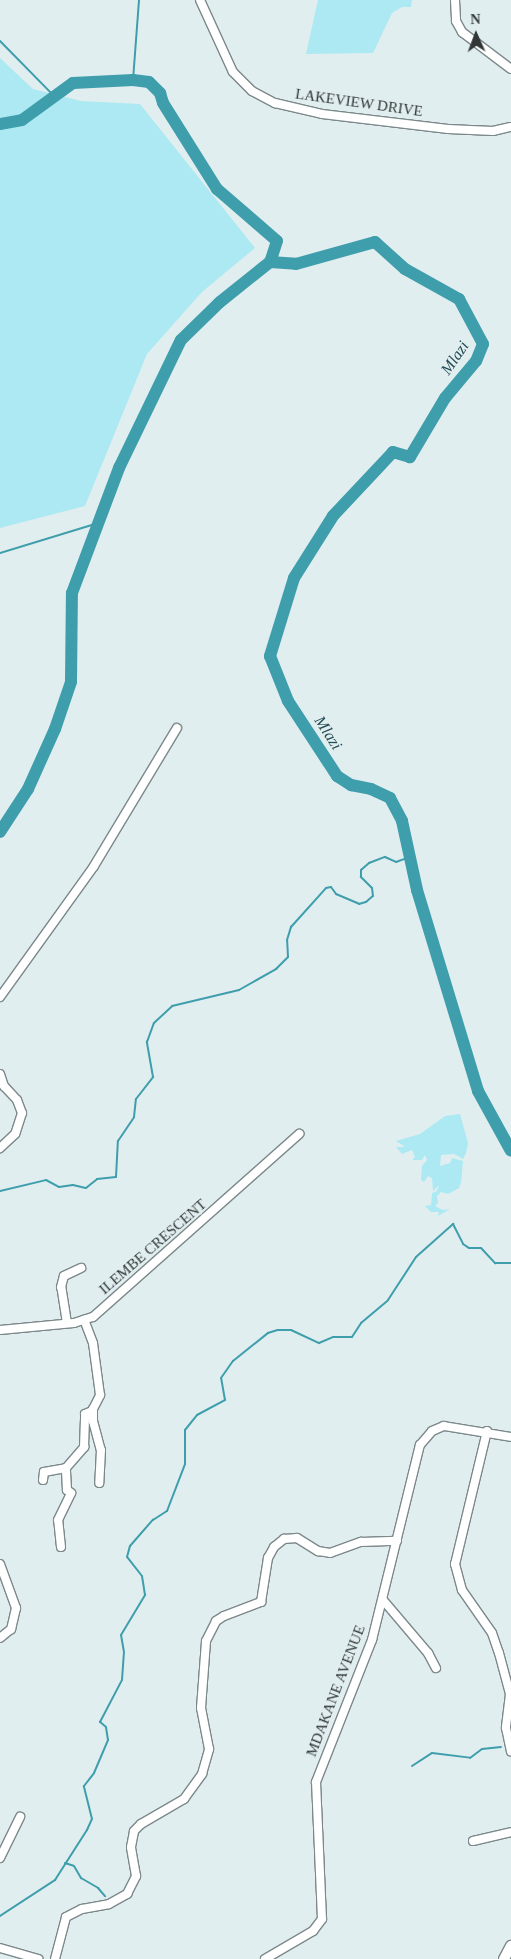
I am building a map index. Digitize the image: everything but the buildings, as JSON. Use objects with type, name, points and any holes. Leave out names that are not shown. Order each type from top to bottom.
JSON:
[{"type":"street","name":"LAKEVIEW DRIVE","points":[[200,0],[233,72],[252,91],[275,103],[322,114],[448,129],[493,131],[511,127]]},
{"type":"street","points":[[455,0],[456,20],[462,32],[511,69]]},
{"type":"street","points":[[0,997],[94,866],[177,728]]},
{"type":"street","points":[[0,1074],[2,1085],[17,1100],[21,1121],[15,1134],[0,1148]]},
{"type":"street","name":"ILEMBE CRESCENT","points":[[0,1330],[84,1320],[107,1306],[300,1134]]},
{"type":"street","points":[[67,1323],[61,1287],[64,1276],[81,1268]]},
{"type":"street","points":[[84,1320],[93,1343],[99,1375],[100,1395],[93,1409],[93,1421],[101,1450],[99,1483]]},
{"type":"street","points":[[61,1547],[58,1520],[71,1493],[68,1490],[66,1468],[84,1447],[85,1414],[93,1409]]},
{"type":"street","name":"MDAKANE AVENUE","points":[[264,1959],[314,1931],[322,1918],[316,1782],[368,1652],[424,1440],[432,1431],[444,1426],[486,1431],[511,1437]]},
{"type":"street","points":[[486,1431],[455,1564],[462,1590],[496,1642],[511,1693],[506,1728],[511,1751]]},
{"type":"street","points":[[43,1480],[48,1469],[66,1468]]},
{"type":"street","points":[[55,1959],[66,1917],[82,1909],[114,1902],[127,1894],[136,1876],[131,1847],[134,1831],[146,1820],[184,1799],[202,1774],[209,1749],[201,1708],[206,1641],[216,1621],[261,1602],[268,1558],[274,1547],[284,1539],[297,1538],[318,1551],[330,1553],[361,1542],[397,1541]]},
{"type":"street","points":[[0,1564],[2,1576],[15,1600],[16,1615],[11,1629],[0,1638]]},
{"type":"street","points":[[383,1600],[428,1653],[436,1668]]},
{"type":"street","points":[[0,1858],[20,1816]]},
{"type":"street","points":[[473,1841],[511,1832]]},
{"type":"street","points":[[504,1959],[511,1946]]},
{"type":"street","points":[[0,1948],[38,1959]]},
{"type":"shaded area","points":[[318,0],[412,0],[411,7],[402,7],[392,13],[373,53],[306,54]]},
{"type":"shaded area","points":[[0,58],[33,89],[81,101],[140,104],[255,248],[202,292],[147,354],[85,506],[0,528]]},
{"type":"shaded area","points":[[460,1114],[468,1143],[466,1153],[463,1159],[454,1154],[441,1155],[440,1166],[450,1163],[452,1158],[463,1161],[461,1183],[459,1188],[448,1194],[441,1192],[437,1196],[438,1203],[435,1206],[443,1210],[450,1209],[438,1216],[439,1212],[431,1212],[425,1206],[431,1205],[432,1193],[437,1191],[439,1185],[433,1191],[432,1178],[428,1176],[424,1182],[421,1180],[422,1166],[427,1160],[425,1155],[422,1160],[412,1160],[415,1157],[412,1150],[402,1154],[396,1147],[405,1147],[396,1141],[420,1134],[445,1116]]},
{"type":"waterway","points":[[133,80],[139,0]]},
{"type":"waterway","points":[[0,41],[55,97]]},
{"type":"waterway","points":[[0,124],[22,120],[73,83],[133,80],[149,82],[160,93],[163,103],[217,189],[277,241],[270,262]]},
{"type":"waterway","name":"Mlazi","points":[[0,832],[28,789],[55,729],[71,682],[72,593],[119,468],[181,340],[220,302],[270,262],[296,264],[375,242],[405,269],[459,299],[483,344],[476,361],[445,398],[410,457],[393,452],[333,516],[294,578],[270,656],[288,701],[337,776],[351,785],[371,789],[390,798],[402,821],[417,890],[478,1091],[511,1151]]},
{"type":"waterway","points":[[0,553],[98,523]]},
{"type":"waterway","points":[[0,1191],[46,1180],[59,1187],[73,1185],[86,1188],[97,1179],[116,1177],[118,1141],[134,1117],[136,1099],[153,1077],[147,1042],[154,1023],[172,1006],[239,990],[276,969],[288,957],[287,940],[291,927],[326,888],[331,887],[336,894],[359,904],[366,902],[373,896],[372,888],[361,877],[361,870],[369,863],[385,857],[396,862],[410,857]]},
{"type":"waterway","points":[[124,1652],[121,1635],[145,1595],[142,1576],[127,1557],[130,1546],[153,1520],[167,1511],[185,1464],[185,1430],[197,1415],[225,1400],[221,1378],[233,1361],[268,1333],[278,1330],[291,1330],[319,1343],[333,1337],[352,1337],[361,1323],[388,1300],[416,1257],[453,1224],[463,1244],[469,1248],[481,1248],[495,1263],[511,1263]]},
{"type":"waterway","points":[[0,1916],[55,1880],[87,1830],[92,1819],[84,1786],[94,1773],[108,1740],[106,1727],[100,1722],[122,1680],[124,1653]]},
{"type":"waterway","points":[[412,1766],[432,1753],[470,1758],[482,1749],[501,1747]]},
{"type":"waterway","points":[[65,1863],[74,1866],[81,1878],[98,1888],[105,1896]]}]
